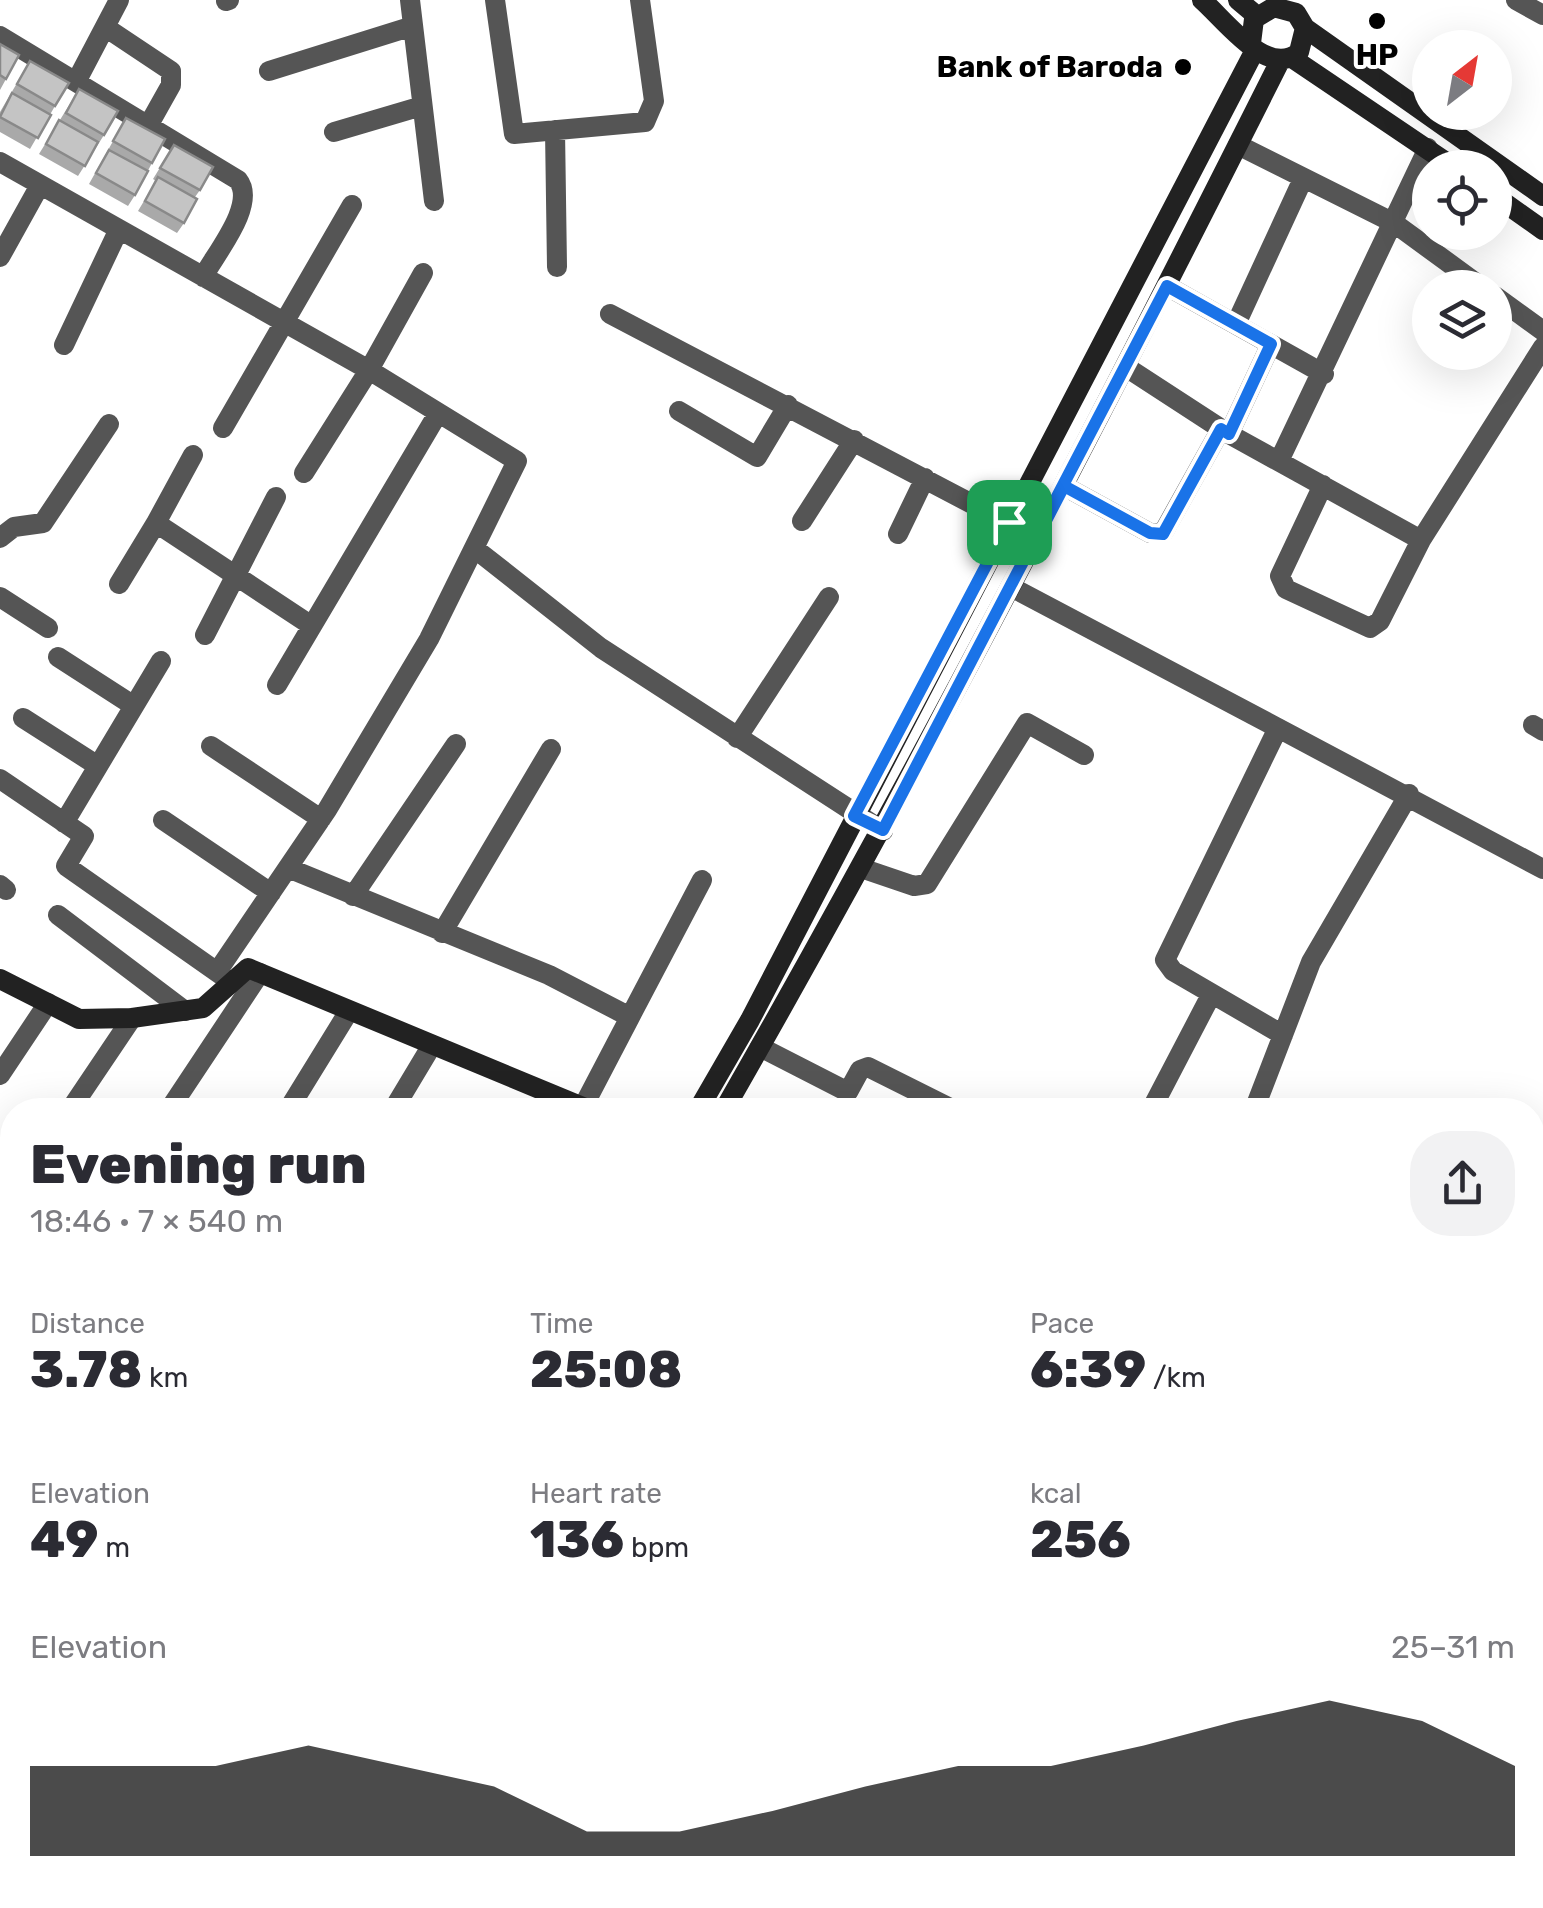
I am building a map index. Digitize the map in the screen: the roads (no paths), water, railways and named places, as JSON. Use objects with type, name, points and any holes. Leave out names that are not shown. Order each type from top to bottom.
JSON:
[{"type":"street","points":[[76,82],[119,0]]},
{"type":"street","points":[[410,0],[434,200]]},
{"type":"street","points":[[495,0],[514,134],[645,122],[654,101],[640,0]]},
{"type":"street","points":[[1202,0],[1268,60],[1286,60],[1431,150]]},
{"type":"street","points":[[1238,0],[1288,9],[1303,24],[1543,196]]},
{"type":"street","points":[[731,1098],[883,830],[1126,368],[1238,145],[1286,60],[1303,45],[1303,24],[1311,0]]},
{"type":"street","points":[[1516,0],[1543,14]]},
{"type":"street","points":[[705,1098],[750,1020],[1009,522],[1253,46],[1267,8]]},
{"type":"street","points":[[105,26],[171,70],[170,84],[148,126]]},
{"type":"street","points":[[268,71],[413,26]]},
{"type":"street","points":[[0,36],[244,188],[244,203],[202,277]]},
{"type":"street","points":[[334,132],[422,106]]},
{"type":"street","points":[[555,130],[557,267]]},
{"type":"street","points":[[1238,145],[1302,181],[1394,223],[1458,270]]},
{"type":"street","points":[[1279,461],[1324,374],[1428,148]]},
{"type":"street","points":[[0,162],[369,370],[517,461],[429,640],[203,1008],[132,1018],[79,1019],[0,979]]},
{"type":"street","points":[[1236,324],[1302,181]]},
{"type":"street","points":[[0,257],[40,185]]},
{"type":"street","points":[[224,428],[352,206]]},
{"type":"street","points":[[1512,208],[1543,230]]},
{"type":"street","points":[[64,345],[119,229]]},
{"type":"street","points":[[304,472],[369,370],[423,273]]},
{"type":"street","points":[[1167,286],[1324,374]]},
{"type":"street","points":[[1512,309],[1543,332]]},
{"type":"street","points":[[610,314],[1037,538]]},
{"type":"street","points":[[1064,486],[1150,533],[1163,534],[1225,432],[1271,344]]},
{"type":"street","points":[[1323,485],[1280,576],[1286,590],[1370,628],[1380,621],[1421,540],[1543,347]]},
{"type":"street","points":[[1126,368],[1225,432],[1421,540]]},
{"type":"street","points":[[679,411],[757,457],[788,406]]},
{"type":"street","points":[[277,685],[437,415]]},
{"type":"street","points":[[0,538],[14,528],[43,523],[109,424]]},
{"type":"street","points":[[802,521],[854,440]]},
{"type":"street","points":[[119,584],[193,455]]},
{"type":"street","points":[[898,534],[924,478]]},
{"type":"street","points":[[204,635],[276,497]]},
{"type":"street","points":[[156,523],[312,626]]},
{"type":"street","points":[[474,548],[600,648],[854,816],[883,830]]},
{"type":"street","points":[[1012,587],[1543,869]]},
{"type":"street","points":[[0,597],[48,628]]},
{"type":"street","points":[[738,738],[829,598]]},
{"type":"street","points":[[58,657],[134,706]]},
{"type":"street","points":[[64,823],[161,661]]},
{"type":"street","points":[[23,718],[98,766]]},
{"type":"street","points":[[862,868],[914,886],[927,884],[1022,726],[1033,724],[1084,755]]},
{"type":"street","points":[[1278,728],[1166,952],[1168,967],[1283,1035]]},
{"type":"street","points":[[353,896],[456,744]]},
{"type":"street","points":[[211,746],[321,820]]},
{"type":"street","points":[[442,933],[551,749]]},
{"type":"street","points":[[0,779],[84,836],[66,866],[224,978]]},
{"type":"street","points":[[1259,1098],[1311,962],[1408,794]]},
{"type":"street","points":[[164,820],[271,894]]},
{"type":"street","points":[[288,868],[549,976],[630,1016]]},
{"type":"street","points":[[591,1098],[702,880]]},
{"type":"street","points":[[58,916],[185,1011]]},
{"type":"street","points":[[224,978],[248,968],[562,1098]]},
{"type":"street","points":[[177,1098],[260,973]]},
{"type":"street","points":[[1158,1098],[1211,994]]},
{"type":"street","points":[[0,1075],[48,1003]]},
{"type":"street","points":[[295,1098],[349,1011]]},
{"type":"street","points":[[78,1098],[132,1018]]},
{"type":"street","points":[[400,1098],[432,1045]]},
{"type":"street","points":[[760,1047],[839,1098]]},
{"type":"street","points":[[846,1098],[860,1070],[868,1068],[929,1098]]},
{"type":"place","name":"HP","points":[[1377,21]]},
{"type":"place","name":"Bank of Baroda","points":[[1183,67]]}]
